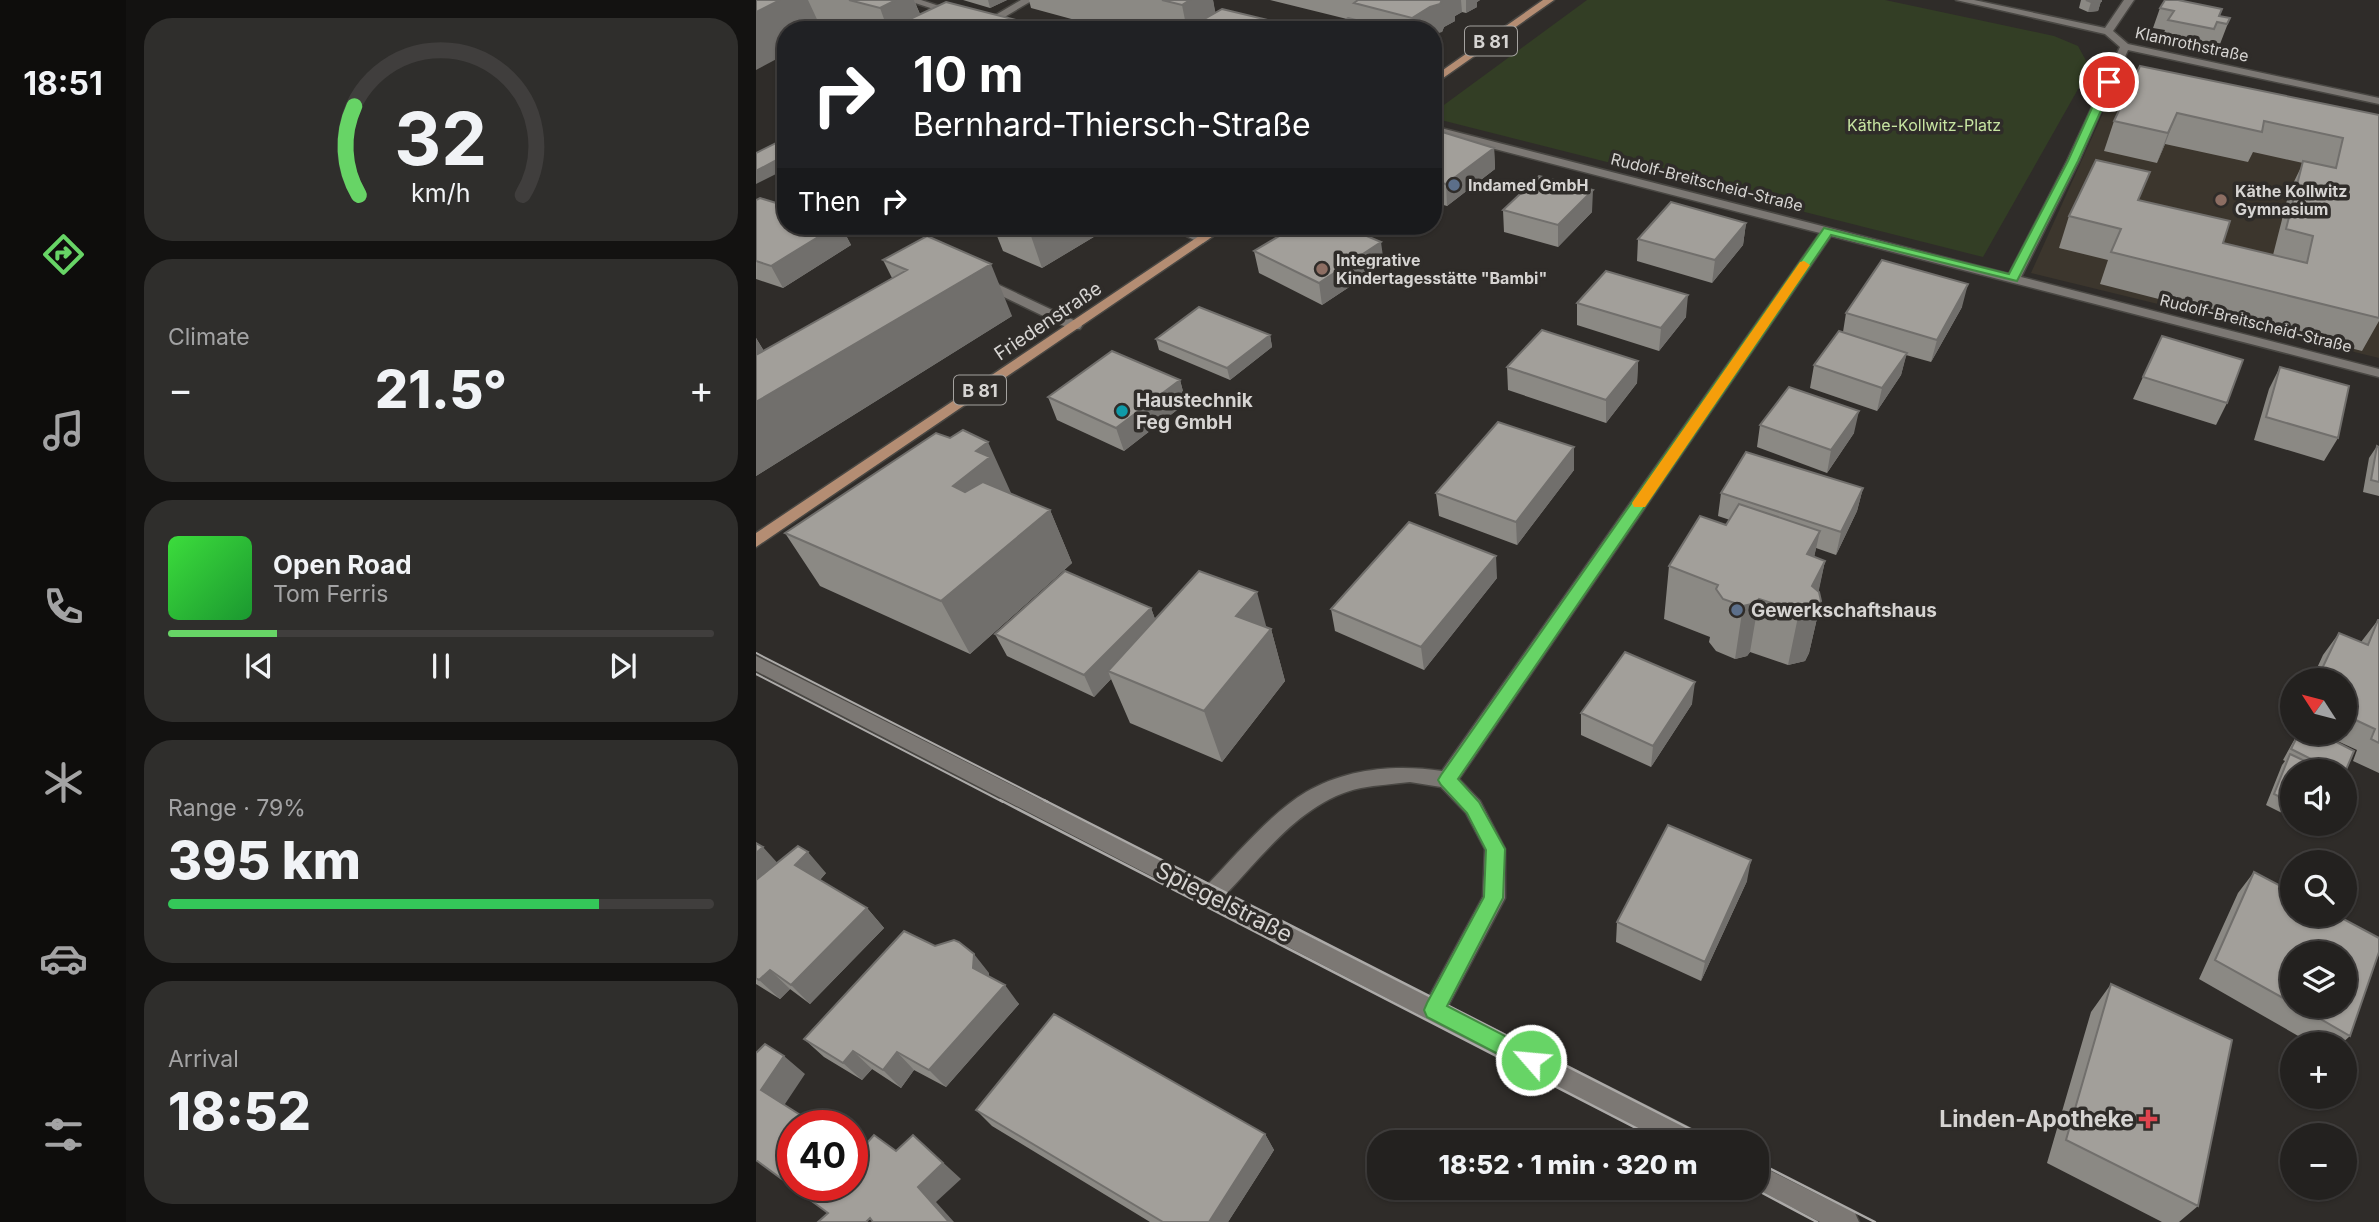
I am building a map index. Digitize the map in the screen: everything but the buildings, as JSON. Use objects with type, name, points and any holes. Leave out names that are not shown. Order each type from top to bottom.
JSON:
[{"type":"main road","name":"B 81","points":[[1442,76],[1549,0]]},
{"type":"main road","name":"Friedenstraße","points":[[756,541],[1209,235]]},
{"type":"street","points":[[911,0],[961,15]]},
{"type":"street","points":[[991,21],[1028,0]]},
{"type":"street","name":"Klamrothstraße","points":[[1961,0],[2108,32],[2125,46],[2379,101]]},
{"type":"street","points":[[2108,32],[2129,0]]},
{"type":"street","points":[[974,19],[980,21]]},
{"type":"street","points":[[2012,279],[2073,161],[2125,46]]},
{"type":"street","name":"Rudolf-Breitscheid-Straße","points":[[1442,132],[2379,373]]},
{"type":"street","points":[[1447,780],[1828,231]]},
{"type":"street","points":[[1194,235],[1203,239]]},
{"type":"street","points":[[961,271],[1075,326]]},
{"type":"street","name":"Spiegelstraße","points":[[756,663],[1667,1130]]},
{"type":"street","points":[[1211,895],[1272,832],[1313,798],[1358,780],[1410,774],[1447,780],[1473,807],[1495,849],[1494,898],[1434,1010]]},
{"type":"street","points":[[1769,1182],[1846,1222]]},
{"type":"shaded area","name":"Käthe Kollwitz Gymnasium","points":[[2121,73],[2379,126],[2379,358],[2031,273]]},
{"type":"green space","name":"Käthe-Kollwitz-Platz","points":[[1587,0],[1885,0],[2054,36],[2078,46],[2090,68],[1983,257],[1442,120],[1442,106]]},
{"type":"tram line","points":[[756,653],[1048,802]]},
{"type":"tram line","points":[[756,674],[1003,802]]},
{"type":"tram line","points":[[1000,800],[1640,1130]]},
{"type":"tram line","points":[[1044,800],[1692,1130]]},
{"type":"tram line","points":[[1769,1168],[1875,1222]]},
{"type":"tram line","points":[[1769,1196],[1817,1222]]},
{"type":"slow traffic","points":[[1640,503],[1804,265]]},
{"type":"place","name":"Indamed GmbH","points":[[1454,185]]},
{"type":"place","name":"Käthe Kollwitz Gymnasium","points":[[2221,200]]},
{"type":"place","name":"Integrative Kindertagesstätte \"Bambi\"","points":[[1322,269]]},
{"type":"place","name":"Haustechnik Feg GmbH","points":[[1122,411]]},
{"type":"place","name":"Gewerkschaftshaus","points":[[1737,610]]},
{"type":"place","name":"Linden-Apotheke","points":[[2148,1119]]},
{"type":"route","points":[[1531,1060],[1434,1010],[1494,898],[1495,849],[1473,807],[1447,780],[1828,231],[2012,279],[2073,161],[2109,82]]}]
